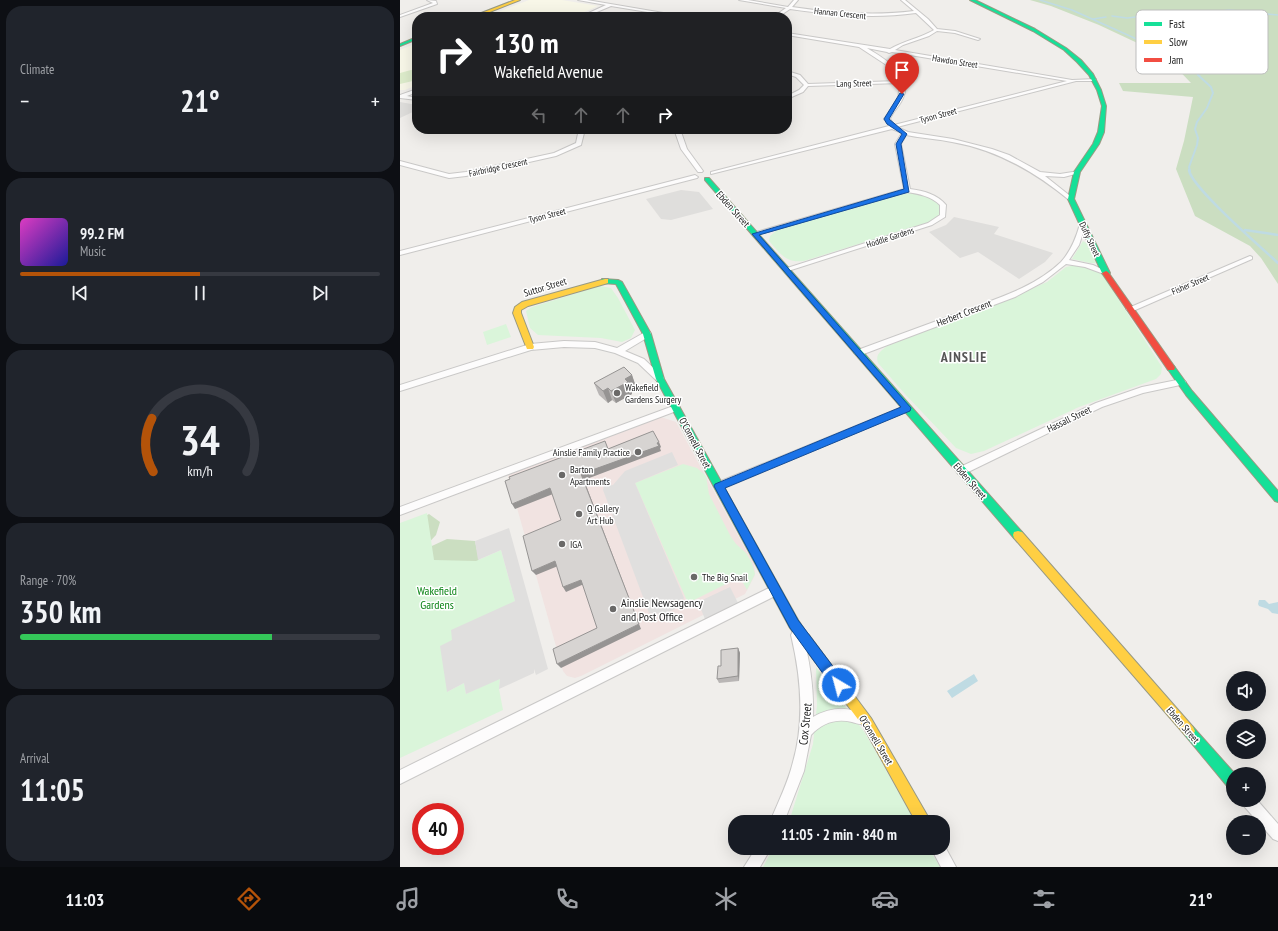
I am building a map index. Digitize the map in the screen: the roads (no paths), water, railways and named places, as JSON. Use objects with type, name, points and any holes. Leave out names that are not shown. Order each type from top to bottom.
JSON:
[{"type":"street","points":[[400,16],[435,4],[435,2],[429,0]]},
{"type":"street","points":[[486,12],[518,0]]},
{"type":"street","points":[[580,0],[654,12]]},
{"type":"street","name":"Hannan Crescent","points":[[741,0],[857,16],[916,12]]},
{"type":"street","points":[[783,12],[796,0]]},
{"type":"street","points":[[903,0],[927,20],[936,30]]},
{"type":"street","points":[[972,0],[1043,35],[1082,63],[1094,80],[1103,101],[1104,123],[1097,144],[1077,172],[1072,187],[1072,199]]},
{"type":"street","points":[[594,12],[610,5]]},
{"type":"street","points":[[880,58],[879,56],[882,54],[892,51],[902,44],[928,35],[936,30],[955,32],[978,39]]},
{"type":"street","name":"Hawdon Street","points":[[792,35],[1076,80]]},
{"type":"street","points":[[400,45],[412,40]]},
{"type":"street","points":[[858,45],[880,58],[894,70],[902,82],[902,94],[887,119],[904,134],[974,145],[1009,156],[1039,172],[1072,199]]},
{"type":"street","points":[[792,74],[798,76],[806,85],[801,91],[792,96]]},
{"type":"street","points":[[1050,76],[1056,80],[1056,84]]},
{"type":"street","name":"Tyson Street","points":[[710,176],[1056,84],[1076,80],[1094,80]]},
{"type":"street","name":"Lang Street","points":[[806,85],[902,82]]},
{"type":"street","points":[[401,96],[412,92]]},
{"type":"street","points":[[401,96],[412,99]]},
{"type":"street","name":"Fairbridge Crescent","points":[[400,164],[449,176],[466,174],[568,150],[579,144],[581,134]]},
{"type":"street","points":[[679,134],[684,149],[700,171]]},
{"type":"street","points":[[904,134],[898,144],[907,190]]},
{"type":"street","points":[[706,170],[710,176],[700,179],[695,177],[696,173],[700,171],[706,170]]},
{"type":"street","points":[[1039,172],[1066,176],[1077,172]]},
{"type":"street","name":"Ebden Street","points":[[710,176],[755,234],[786,270],[1226,774]]},
{"type":"street","name":"Tyson Street","points":[[400,253],[695,177]]},
{"type":"street","name":"Hoddle Gardens","points":[[755,234],[907,190],[928,194],[939,200],[944,209],[943,216],[930,224],[786,270]]},
{"type":"street","name":"Duffy Street","points":[[1072,199],[1106,273],[1151,341],[1224,435],[1278,498]]},
{"type":"street","name":"Herbert Crescent","points":[[858,353],[1012,295],[1045,278],[1064,262],[1076,245],[1083,224]]},
{"type":"street","name":"Fisher Street","points":[[1130,309],[1250,258]]},
{"type":"street","points":[[1064,262],[1085,264],[1106,273]]},
{"type":"street","name":"Suttor Street","points":[[530,347],[517,313],[525,304],[607,280],[618,282]]},
{"type":"street","name":"O'Connell Street","points":[[618,282],[647,334],[660,378],[794,624],[867,722],[920,815]]},
{"type":"street","points":[[618,351],[647,334]]},
{"type":"street","points":[[400,388],[530,347],[564,344],[588,345],[618,351],[641,361],[660,378]]},
{"type":"street","name":"Hassall Street","points":[[961,471],[1100,405],[1142,390],[1182,382]]},
{"type":"street","points":[[400,511],[676,408]]},
{"type":"street","points":[[719,486],[907,408]]},
{"type":"street","points":[[400,777],[775,590]]},
{"type":"street","name":"Cox Street","points":[[780,815],[802,753],[808,701],[805,666],[794,624]]},
{"type":"street","points":[[805,732],[822,718],[835,715],[855,715],[867,722]]},
{"type":"street","points":[[1254,807],[1278,834]]},
{"type":"street","points":[[751,867],[759,855]]},
{"type":"street","points":[[942,855],[949,867]]},
{"type":"water","points":[[1259,600],[1265,600],[1269,604],[1278,602],[1278,614],[1272,613],[1268,609],[1259,606]]},
{"type":"water","points":[[974,674],[978,681],[952,698],[947,691]]},
{"type":"waterway","points":[[1040,0],[1072,10],[1136,39]]},
{"type":"waterway","points":[[1268,14],[1278,15]]},
{"type":"waterway","points":[[1112,16],[1127,18],[1136,17]]},
{"type":"waterway","points":[[1093,19],[1106,17]]},
{"type":"waterway","points":[[1190,171],[1189,167],[1197,145],[1198,138],[1195,129],[1197,122],[1207,108],[1213,93],[1211,87],[1198,75]]},
{"type":"waterway","points":[[1189,170],[1202,190],[1214,203],[1278,263]]},
{"type":"waterway","points":[[1245,230],[1278,235]]},
{"type":"place","name":"Wakefield Gardens Surgery","points":[[617,393]]},
{"type":"place","name":"Ainslie Family Practice","points":[[638,452]]},
{"type":"place","name":"Barton Apartments","points":[[562,475]]},
{"type":"place","name":"Q Gallery Art Hub","points":[[579,514]]},
{"type":"place","name":"IGA","points":[[562,544]]},
{"type":"place","name":"The Big Snail","points":[[694,577]]},
{"type":"place","name":"Ainslie Newsagency and Post Office","points":[[613,609]]},
{"type":"district","name":"AINSLIE","points":[[964,357]]},
{"type":"park label","name":"Wakefield Gardens","points":[[437,597]]}]
